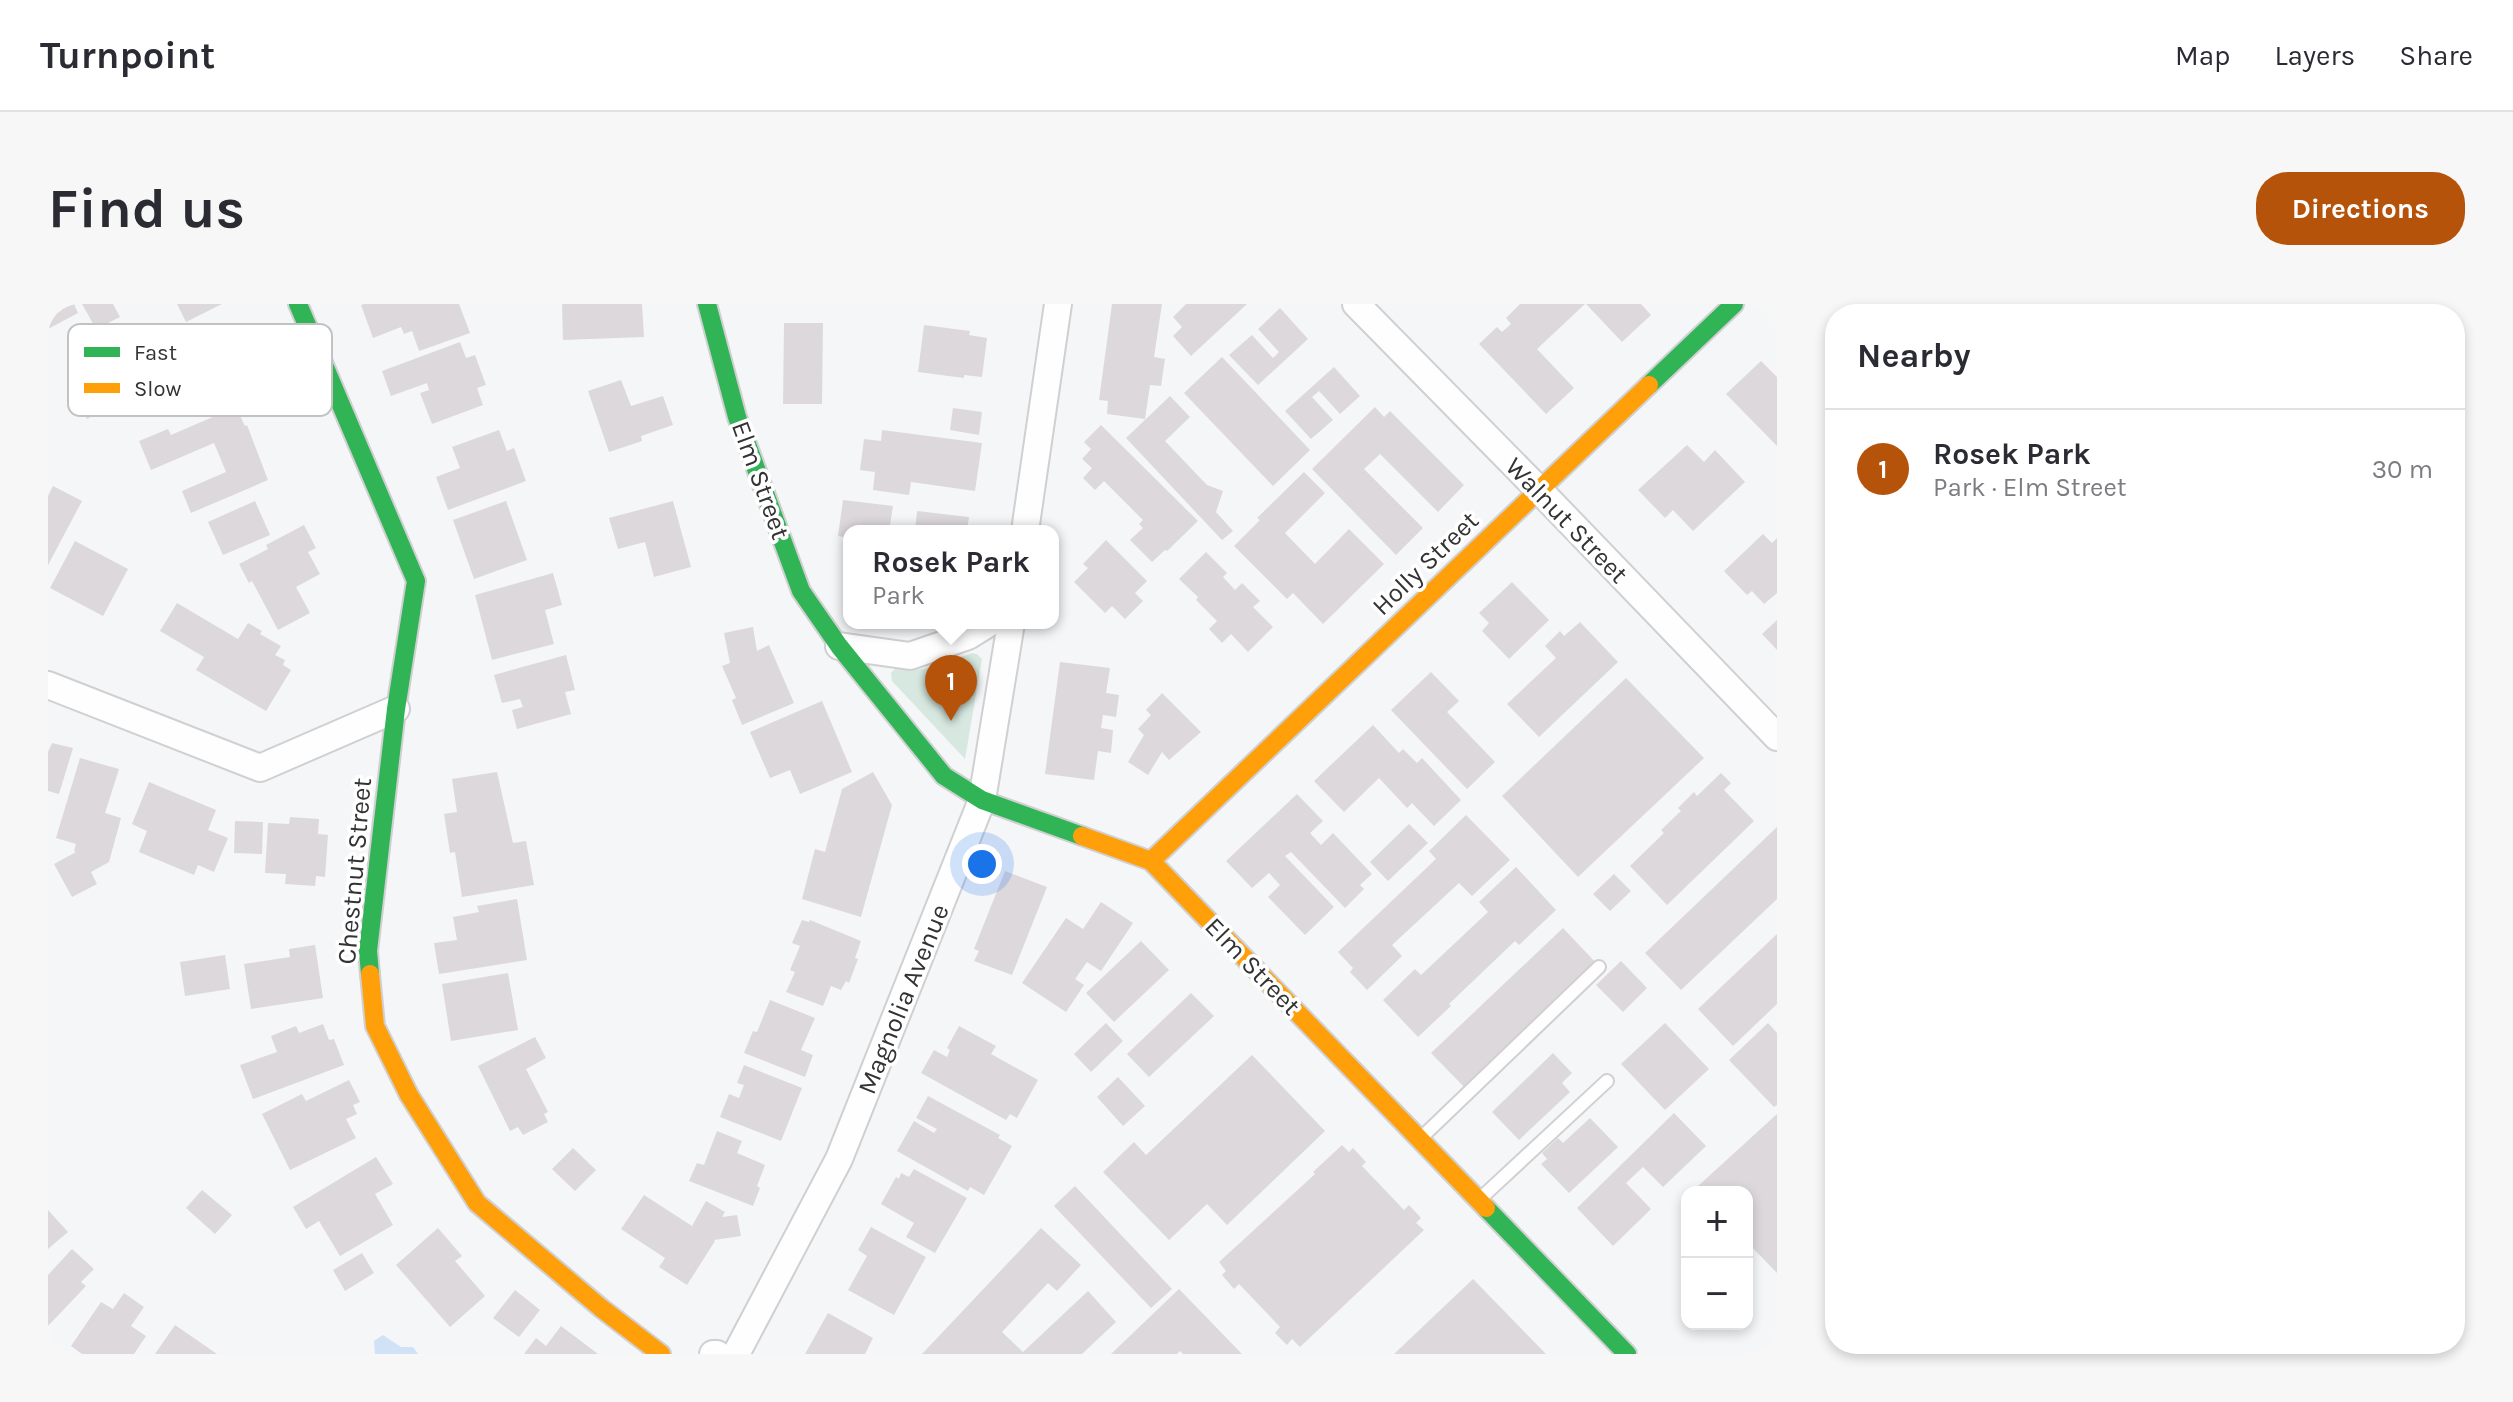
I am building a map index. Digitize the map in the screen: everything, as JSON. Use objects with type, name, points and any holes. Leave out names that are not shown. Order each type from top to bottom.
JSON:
[{"type":"street","name":"Chestnut Street","points":[[298,304],[307,324]]},
{"type":"street","name":"Elm Street","points":[[707,304],[737,417],[801,591],[839,646],[944,776],[982,800],[1151,861],[1627,1354]]},
{"type":"street","points":[[1026,525],[1058,304]]},
{"type":"street","name":"Holly Street","points":[[1151,861],[1734,304]]},
{"type":"street","name":"Walnut Street","points":[[1358,305],[1777,737]]},
{"type":"street","name":"Chestnut Street","points":[[332,384],[416,581],[396,709],[368,951],[375,1026],[409,1095],[477,1203],[601,1308],[661,1354]]},
{"type":"street","points":[[839,646],[910,656],[968,636],[979,629]]},
{"type":"street","name":"Magnolia Avenue","points":[[736,1354],[839,1159],[982,800],[1010,629]]},
{"type":"street","points":[[48,685],[260,768],[396,709]]},
{"type":"lane","points":[[1420,1139],[1599,967]]},
{"type":"lane","points":[[1479,1200],[1607,1081]]},
{"type":"shaded area","points":[[972,653],[982,659],[965,759],[892,681],[891,673],[895,669],[929,668]]},
{"type":"water","points":[[383,1335],[401,1347],[413,1347],[418,1354],[375,1354],[374,1341]]},
{"type":"building","points":[[48,304],[74,304],[78,313],[48,329]]},
{"type":"building","points":[[82,304],[113,304],[120,317],[106,324],[93,324]]},
{"type":"building","points":[[177,304],[222,304],[186,322]]},
{"type":"building","points":[[459,304],[470,333],[419,351],[412,331],[404,334],[401,327],[373,338],[361,305]]},
{"type":"building","points":[[562,304],[642,304],[644,337],[563,340]]},
{"type":"building","points":[[1112,304],[1162,304],[1154,357],[1165,359],[1161,386],[1150,385],[1145,419],[1107,414],[1108,401],[1099,400]]},
{"type":"building","points":[[1186,304],[1247,304],[1191,356],[1173,336],[1182,327],[1173,317]]},
{"type":"building","points":[[1520,304],[1585,304],[1537,349],[1574,388],[1546,414],[1479,344],[1497,327],[1502,332],[1511,324],[1506,318]]},
{"type":"building","points":[[1586,304],[1641,304],[1651,315],[1622,342]]},
{"type":"building","points":[[1280,308],[1308,339],[1258,385],[1229,355],[1252,335],[1273,358],[1279,352],[1258,329]]},
{"type":"building","points":[[784,323],[823,323],[822,404],[783,404]]},
{"type":"building","points":[[924,325],[970,331],[969,335],[987,338],[982,377],[918,372]]},
{"type":"building","points":[[460,342],[466,358],[475,355],[486,385],[477,388],[483,405],[432,424],[420,393],[429,390],[427,383],[391,396],[382,371]]},
{"type":"building","points":[[1222,357],[1310,450],[1273,486],[1184,393]]},
{"type":"building","points":[[1761,361],[1777,377],[1777,446],[1726,394]]},
{"type":"building","points":[[1334,367],[1360,396],[1340,414],[1319,391],[1312,397],[1333,420],[1311,439],[1285,411]]},
{"type":"building","points":[[621,380],[631,406],[663,396],[673,425],[641,436],[642,441],[609,452],[588,391]]},
{"type":"building","points":[[1170,396],[1190,417],[1165,441],[1207,485],[1223,491],[1216,512],[1233,531],[1222,540],[1126,438]]},
{"type":"building","points":[[1375,407],[1384,417],[1390,411],[1464,485],[1438,512],[1380,454],[1364,469],[1423,528],[1396,555],[1312,469]]},
{"type":"building","points":[[953,408],[982,412],[979,435],[950,430]]},
{"type":"building","points":[[215,416],[240,416],[247,425],[268,480],[191,513],[182,491],[226,472],[214,443],[151,470],[139,441],[168,429],[171,435]]},
{"type":"building","points":[[1101,425],[1198,521],[1152,562],[1130,540],[1143,528],[1139,524],[1143,520],[1104,481],[1095,490],[1083,478],[1092,468],[1082,459],[1091,449],[1084,442]]},
{"type":"building","points":[[499,430],[507,451],[514,448],[526,481],[448,510],[436,477],[460,468],[452,447]]},
{"type":"building","points":[[882,430],[982,443],[975,491],[911,482],[909,495],[873,490],[875,472],[860,470],[864,439],[881,441]]},
{"type":"building","points":[[1687,445],[1704,462],[1715,450],[1745,482],[1693,531],[1673,510],[1665,518],[1638,490]]},
{"type":"building","points":[[1304,472],[1325,493],[1285,533],[1315,564],[1349,529],[1384,564],[1323,624],[1293,593],[1287,599],[1234,546],[1260,520],[1257,518]]},
{"type":"building","points":[[53,486],[82,501],[48,565],[48,496]]},
{"type":"building","points":[[843,500],[893,506],[890,525],[843,525],[843,537],[838,536]]},
{"type":"building","points":[[255,501],[270,535],[223,555],[208,522]]},
{"type":"building","points":[[506,501],[527,560],[474,579],[453,520]]},
{"type":"building","points":[[673,501],[691,567],[654,577],[645,542],[618,549],[609,518]]},
{"type":"building","points":[[917,511],[969,517],[968,525],[916,525]]},
{"type":"building","points":[[304,525],[316,548],[308,552],[320,574],[296,587],[310,613],[278,630],[252,581],[249,583],[239,564],[268,549],[266,545]]},
{"type":"building","points":[[1763,534],[1772,543],[1777,538],[1777,593],[1764,604],[1752,591],[1747,595],[1724,571]]},
{"type":"building","points":[[1106,540],[1147,581],[1135,593],[1143,601],[1125,619],[1112,606],[1105,613],[1074,582],[1088,568],[1083,564]]},
{"type":"building","points":[[75,541],[128,569],[103,616],[50,588]]},
{"type":"building","points":[[1206,552],[1227,573],[1223,577],[1235,590],[1242,583],[1260,601],[1253,607],[1273,627],[1248,652],[1231,634],[1222,643],[1209,629],[1217,621],[1179,579]]},
{"type":"building","points":[[553,573],[562,605],[545,610],[554,644],[492,660],[475,595]]},
{"type":"building","points":[[1512,582],[1549,620],[1509,659],[1482,631],[1489,623],[1479,613]]},
{"type":"building","points":[[177,603],[238,639],[248,623],[281,646],[275,655],[285,660],[283,665],[291,670],[266,711],[196,670],[204,657],[160,631]]},
{"type":"building","points":[[1777,620],[1777,650],[1762,634]]},
{"type":"building","points":[[1580,622],[1618,662],[1539,737],[1507,704],[1556,658],[1545,646],[1560,631],[1564,636]]},
{"type":"building","points":[[753,627],[757,651],[769,645],[794,703],[742,725],[732,700],[736,698],[722,666],[730,663],[724,633]]},
{"type":"building","points":[[566,655],[575,690],[565,692],[571,714],[517,729],[512,710],[523,707],[520,699],[502,703],[494,675]]},
{"type":"building","points":[[1060,662],[1110,668],[1106,693],[1119,695],[1116,717],[1103,715],[1101,728],[1113,730],[1111,753],[1098,751],[1094,780],[1045,774]]},
{"type":"building","points":[[1431,672],[1459,701],[1447,712],[1495,762],[1467,789],[1391,710]]},
{"type":"building","points":[[1626,678],[1704,758],[1578,877],[1502,796]]},
{"type":"building","points":[[1162,693],[1201,732],[1169,760],[1162,752],[1148,775],[1128,762],[1144,735],[1138,729],[1151,715],[1146,710]]},
{"type":"building","points":[[822,701],[852,772],[800,794],[790,770],[770,778],[750,732]]},
{"type":"building","points":[[1373,725],[1399,753],[1403,749],[1417,763],[1422,758],[1461,800],[1434,826],[1412,803],[1407,808],[1379,778],[1344,812],[1314,781]]},
{"type":"building","points":[[52,743],[73,748],[59,794],[48,791],[48,752]]},
{"type":"building","points":[[80,758],[119,769],[105,813],[121,818],[109,862],[91,872],[97,884],[72,897],[54,864],[76,852],[76,844],[56,838]]},
{"type":"building","points":[[497,772],[513,843],[526,841],[534,885],[462,897],[455,852],[450,853],[444,814],[457,812],[452,779]]},
{"type":"building","points":[[873,772],[892,805],[861,917],[802,899],[815,849],[825,852],[842,789]]},
{"type":"building","points":[[1721,773],[1731,783],[1724,790],[1754,821],[1667,905],[1630,866],[1664,833],[1661,830],[1681,811],[1678,808],[1694,792],[1697,796]]},
{"type":"building","points":[[149,782],[216,810],[208,830],[228,838],[214,872],[198,865],[194,875],[139,852],[147,831],[132,824]]},
{"type":"building","points":[[1297,794],[1323,821],[1310,833],[1321,845],[1333,833],[1372,874],[1360,885],[1364,889],[1345,908],[1291,852],[1285,856],[1334,907],[1305,935],[1268,897],[1280,885],[1269,873],[1252,888],[1226,861]]},
{"type":"building","points":[[1466,815],[1510,860],[1472,896],[1459,883],[1392,945],[1402,956],[1367,990],[1350,972],[1353,968],[1338,952],[1436,859],[1429,851]]},
{"type":"building","points":[[290,817],[319,819],[318,834],[328,835],[325,877],[316,876],[315,886],[285,884],[286,874],[265,873],[268,823],[289,824]]},
{"type":"building","points":[[235,821],[263,822],[262,854],[234,853]]},
{"type":"building","points":[[1409,824],[1428,843],[1388,881],[1370,862]]},
{"type":"building","points":[[1777,827],[1777,899],[1681,990],[1645,953]]},
{"type":"building","points":[[1516,867],[1556,910],[1519,945],[1515,941],[1418,1037],[1383,1000],[1415,969],[1421,975],[1488,912],[1479,902]]},
{"type":"building","points":[[1005,871],[1047,887],[1012,975],[974,961],[979,951],[974,949]]},
{"type":"building","points":[[1614,874],[1631,891],[1610,911],[1593,894]]},
{"type":"building","points":[[517,899],[527,960],[439,974],[434,943],[457,940],[453,917],[479,912],[477,906]]},
{"type":"building","points":[[1101,902],[1133,923],[1101,971],[1087,962],[1075,979],[1084,985],[1066,1012],[1022,983],[1066,918],[1083,929]]},
{"type":"building","points":[[802,920],[810,920],[861,941],[849,983],[846,981],[841,990],[831,986],[823,1006],[786,992],[795,972],[790,970],[800,946],[792,943]]},
{"type":"building","points":[[1563,928],[1597,964],[1466,1089],[1431,1053]]},
{"type":"building","points":[[1777,934],[1777,1004],[1733,1046],[1698,1009]]},
{"type":"building","points":[[1141,941],[1169,970],[1114,1022],[1086,993]]},
{"type":"building","points":[[315,945],[323,998],[251,1009],[244,964],[290,957],[289,949]]},
{"type":"building","points":[[225,955],[230,989],[185,996],[180,962]]},
{"type":"building","points":[[1621,961],[1647,988],[1623,1012],[1596,985]]},
{"type":"building","points":[[508,973],[518,1030],[451,1041],[442,984]]},
{"type":"building","points":[[1191,993],[1214,1016],[1149,1077],[1127,1054]]},
{"type":"building","points":[[770,1000],[815,1018],[801,1050],[813,1055],[805,1077],[744,1053],[753,1031],[757,1032]]},
{"type":"building","points":[[1106,1023],[1123,1041],[1091,1072],[1074,1054]]},
{"type":"building","points":[[1665,1023],[1709,1069],[1665,1110],[1621,1064]]},
{"type":"building","points":[[1768,1023],[1777,1033],[1777,1105],[1774,1107],[1729,1060]]},
{"type":"building","points":[[323,1024],[329,1040],[334,1039],[344,1065],[253,1099],[240,1065],[277,1052],[271,1036],[296,1026],[299,1033]]},
{"type":"building","points":[[959,1026],[996,1046],[991,1054],[1038,1080],[1017,1118],[1010,1114],[1006,1120],[921,1073],[934,1050],[947,1057],[950,1050],[947,1048]]},
{"type":"building","points":[[535,1037],[546,1058],[526,1069],[548,1112],[544,1114],[548,1122],[523,1135],[518,1127],[510,1131],[478,1066]]},
{"type":"building","points":[[1553,1053],[1572,1073],[1562,1083],[1570,1092],[1519,1140],[1492,1112]]},
{"type":"building","points":[[1252,1055],[1325,1131],[1227,1225],[1207,1204],[1169,1240],[1103,1172],[1134,1142],[1146,1155]]},
{"type":"building","points":[[744,1065],[802,1088],[781,1141],[720,1117],[729,1094],[739,1098],[744,1085],[737,1083]]},
{"type":"building","points":[[1118,1077],[1145,1106],[1123,1126],[1097,1097]]},
{"type":"building","points":[[349,1080],[360,1102],[353,1105],[357,1114],[346,1119],[356,1138],[290,1170],[262,1114],[302,1094],[306,1101]]},
{"type":"building","points":[[928,1096],[1000,1135],[998,1138],[1012,1146],[984,1195],[970,1187],[968,1191],[897,1151],[914,1121],[934,1133],[937,1129],[916,1118]]},
{"type":"building","points":[[1674,1113],[1706,1146],[1663,1187],[1643,1167],[1626,1183],[1651,1209],[1613,1246],[1577,1208]]},
{"type":"building","points":[[1777,1114],[1777,1273],[1753,1248],[1753,1186],[1698,1186]]},
{"type":"building","points":[[1590,1118],[1618,1147],[1569,1193],[1541,1164],[1547,1159],[1542,1153],[1558,1138],[1563,1143]]},
{"type":"building","points":[[717,1131],[742,1141],[737,1153],[765,1165],[753,1206],[689,1181],[697,1163],[704,1165]]},
{"type":"building","points":[[1342,1145],[1349,1152],[1353,1148],[1366,1162],[1362,1166],[1404,1210],[1409,1205],[1421,1218],[1416,1223],[1424,1230],[1300,1347],[1292,1339],[1287,1345],[1275,1333],[1280,1327],[1239,1284],[1234,1289],[1222,1275],[1226,1271],[1219,1262],[1315,1174],[1313,1172]]},
{"type":"building","points":[[573,1148],[596,1170],[575,1191],[552,1169]]},
{"type":"building","points":[[376,1157],[393,1184],[375,1194],[393,1225],[340,1256],[319,1221],[306,1229],[293,1207]]},
{"type":"building","points":[[914,1169],[967,1198],[935,1253],[906,1237],[914,1223],[881,1204],[896,1177],[899,1179],[901,1173],[909,1177]]},
{"type":"building","points":[[1075,1186],[1172,1289],[1151,1308],[1054,1206]]},
{"type":"building","points":[[202,1190],[232,1215],[215,1234],[186,1208]]},
{"type":"building","points":[[644,1195],[692,1226],[706,1201],[725,1212],[722,1217],[737,1215],[741,1236],[714,1240],[687,1285],[659,1267],[665,1258],[621,1229]]},
{"type":"building","points":[[48,1210],[68,1232],[48,1249]]},
{"type":"building","points":[[871,1227],[926,1257],[894,1315],[848,1290],[867,1256],[858,1250]]},
{"type":"building","points":[[438,1228],[462,1256],[455,1261],[485,1296],[450,1327],[396,1265]]},
{"type":"building","points":[[1041,1228],[1081,1265],[1057,1291],[1048,1283],[1002,1332],[1023,1352],[1088,1291],[1116,1322],[1082,1354],[922,1354]]},
{"type":"building","points":[[72,1249],[94,1269],[81,1282],[86,1286],[48,1326],[48,1275]]},
{"type":"building","points":[[362,1253],[374,1273],[345,1291],[333,1270]]},
{"type":"building","points":[[1473,1279],[1546,1354],[1394,1354]]},
{"type":"building","points":[[1179,1289],[1242,1354],[1183,1354],[1180,1351],[1177,1354],[1111,1354]]},
{"type":"building","points":[[515,1290],[540,1310],[519,1337],[493,1318]]},
{"type":"building","points":[[124,1293],[144,1307],[131,1326],[146,1336],[134,1354],[82,1354],[71,1346],[101,1302],[113,1309]]},
{"type":"building","points":[[828,1313],[873,1338],[865,1354],[805,1354]]},
{"type":"building","points":[[175,1325],[217,1354],[155,1354]]},
{"type":"building","points":[[561,1326],[598,1354],[524,1354],[536,1338],[546,1346]]},
{"type":"traffic: fast","points":[[298,304],[307,324]]},
{"type":"traffic: fast","points":[[707,304],[737,417],[801,591],[839,646],[944,776],[982,800],[1082,836]]},
{"type":"traffic: fast","points":[[1649,385],[1734,304]]},
{"type":"traffic: fast","points":[[332,384],[416,581],[396,709],[368,951],[370,974]]},
{"type":"traffic: fast","points":[[1486,1208],[1627,1354]]},
{"type":"traffic: slow","points":[[1151,861],[1649,385]]},
{"type":"traffic: slow","points":[[1082,836],[1151,861],[1486,1208]]},
{"type":"traffic: slow","points":[[370,974],[375,1026],[409,1095],[477,1203],[601,1308],[661,1354]]},
{"type":"place","name":"Rosek Park","points":[[951,721]]}]
